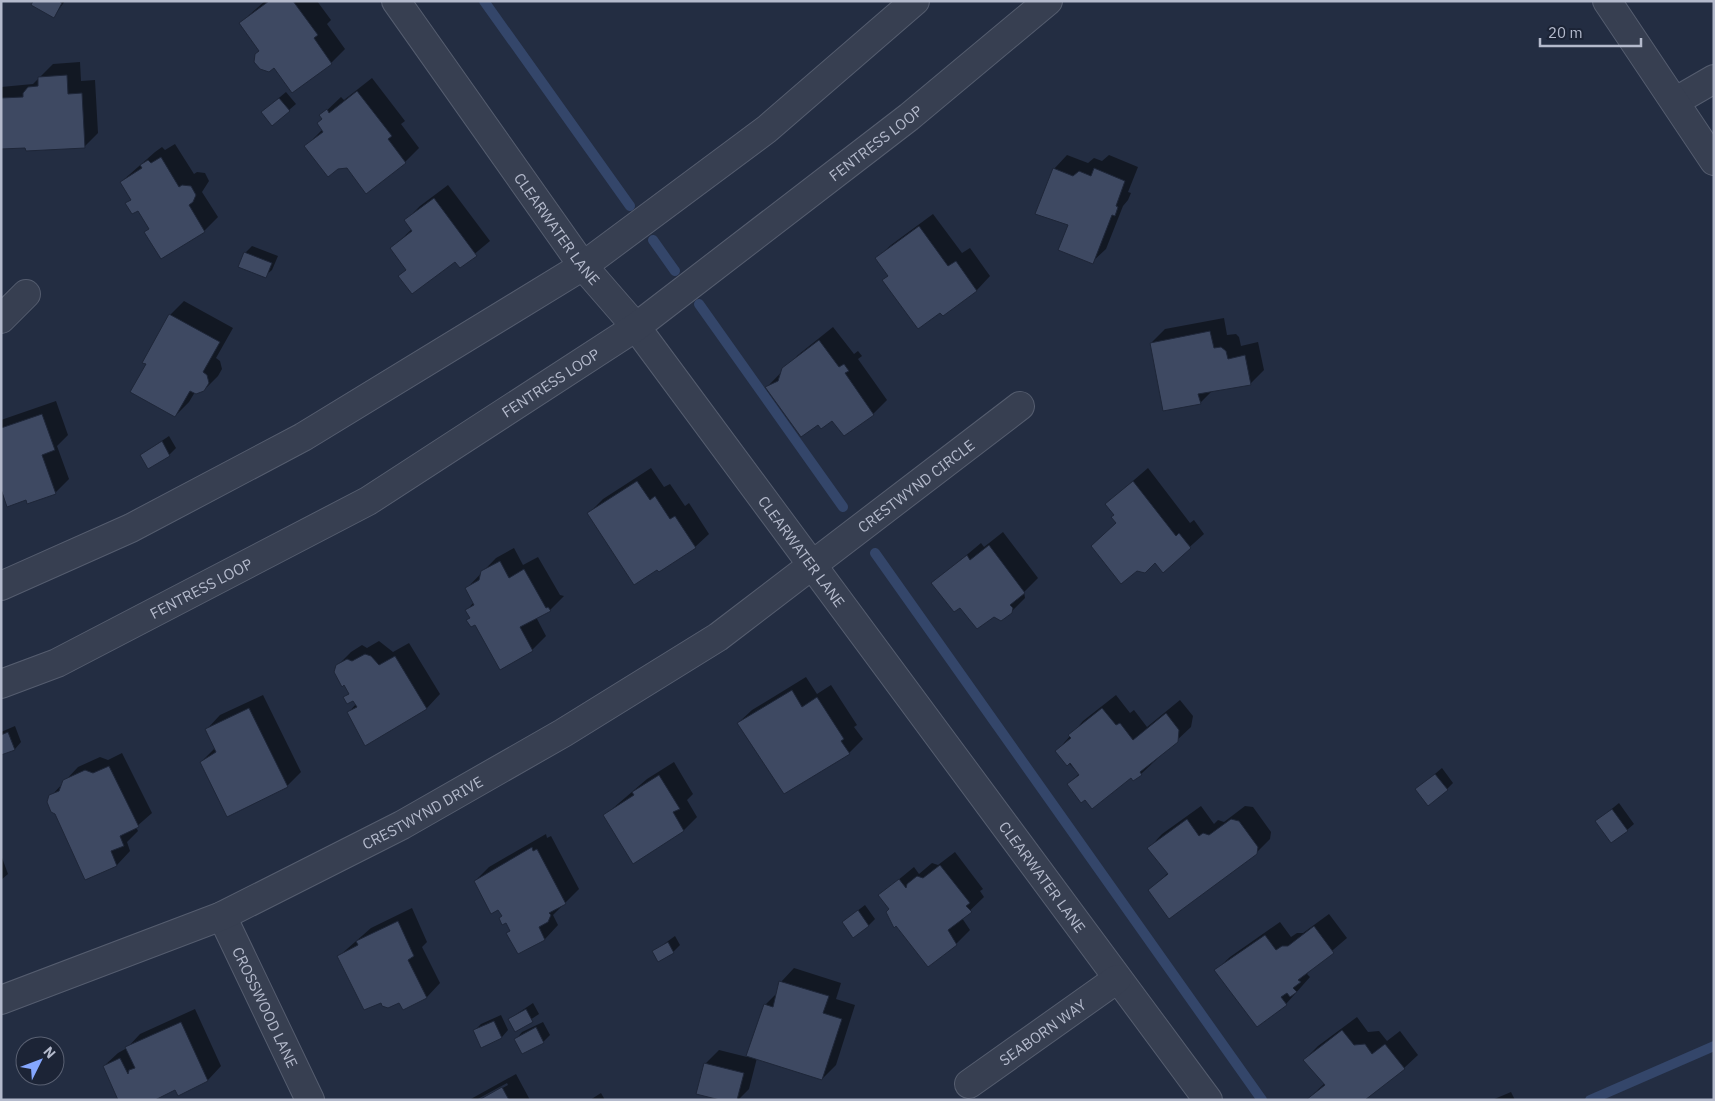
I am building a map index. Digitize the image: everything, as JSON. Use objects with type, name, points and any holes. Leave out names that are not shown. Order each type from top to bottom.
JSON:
[{"type":"street","name":"CLEARWATER LANE","points":[[396,1],[583,266],[636,327],[814,565],[831,592],[1117,980],[1208,1100]]},
{"type":"street","points":[[1,586],[131,528],[304,437],[583,266],[768,129],[915,1]]},
{"type":"street","name":"FENTRESS LOOP","points":[[1,684],[57,663],[368,501],[636,327],[909,117],[1048,1]]},
{"type":"street","points":[[1607,1],[1676,101],[1714,161]]},
{"type":"street","points":[[1676,101],[1714,79]]},
{"type":"street","points":[[1,319],[26,294]]},
{"type":"street","name":"CRESTWYND CIRCLE","points":[[814,565],[1020,406]]},
{"type":"street","name":"CRESTWYND DRIVE","points":[[1,1000],[222,916],[402,825],[563,733],[718,637],[814,565]]},
{"type":"street","name":"CROSSWOOD LANE","points":[[222,916],[310,1100]]},
{"type":"street","name":"SEABORN WAY","points":[[969,1084],[1117,980]]},
{"type":"building","points":[[33,1],[59,1],[62,3],[54,18],[31,5]]},
{"type":"building","points":[[269,1],[293,1],[318,35],[314,38],[332,64],[292,93],[274,68],[269,72],[260,69],[254,62],[255,54],[259,51],[239,23]]},
{"type":"building","points":[[67,75],[68,94],[82,93],[85,148],[26,151],[25,148],[1,149],[1,98],[23,97],[23,93],[28,87],[38,86],[38,77]]},
{"type":"building","points":[[357,91],[392,136],[388,139],[406,163],[366,194],[347,168],[338,169],[328,177],[304,146],[323,132],[317,123],[322,119],[319,115],[327,109],[329,113]]},
{"type":"building","points":[[279,98],[290,111],[272,126],[261,112]]},
{"type":"building","points":[[161,157],[179,187],[182,185],[191,186],[196,195],[193,202],[189,205],[205,232],[161,259],[144,232],[149,229],[138,211],[132,214],[125,203],[131,200],[120,182],[142,168],[140,165],[148,160],[151,163]]},
{"type":"building","points":[[1053,168],[1073,176],[1079,171],[1091,176],[1094,168],[1125,181],[1116,206],[1118,207],[1115,216],[1112,215],[1093,264],[1058,250],[1068,225],[1035,214]]},
{"type":"building","points":[[434,198],[477,256],[460,268],[455,262],[412,294],[398,276],[406,270],[390,248],[412,231],[404,220]]},
{"type":"building","points":[[919,226],[948,266],[956,261],[977,291],[943,316],[940,313],[918,329],[882,280],[888,276],[875,258]]},
{"type":"building","points":[[244,252],[272,263],[266,278],[238,267]]},
{"type":"building","points":[[169,314],[220,342],[203,372],[207,375],[209,383],[204,391],[196,394],[190,391],[175,417],[130,392],[146,364],[142,363]]},
{"type":"building","points":[[1210,331],[1214,348],[1221,347],[1226,351],[1228,359],[1245,355],[1251,385],[1198,394],[1201,404],[1163,411],[1150,343]]},
{"type":"building","points":[[819,340],[839,367],[844,364],[849,371],[845,373],[874,415],[844,436],[832,421],[821,429],[818,425],[801,437],[765,387],[778,381],[782,368]]},
{"type":"building","points":[[42,414],[55,450],[42,455],[56,494],[27,504],[26,500],[7,507],[1,489],[1,428]]},
{"type":"building","points":[[162,441],[170,456],[148,469],[140,455]]},
{"type":"building","points":[[637,481],[650,500],[655,496],[670,519],[675,516],[696,548],[659,572],[657,570],[634,585],[587,513]]},
{"type":"building","points":[[1133,481],[1176,536],[1179,533],[1191,548],[1163,573],[1155,563],[1145,573],[1137,571],[1121,584],[1091,546],[1116,523],[1111,517],[1114,515],[1105,504]]},
{"type":"building","points":[[989,545],[1025,593],[1010,605],[1013,608],[1012,613],[1001,621],[994,617],[977,629],[960,608],[954,612],[931,583],[967,555],[970,560]]},
{"type":"building","points":[[500,561],[509,578],[524,569],[546,608],[548,607],[551,611],[520,627],[533,651],[500,670],[475,625],[471,627],[466,620],[470,618],[465,610],[474,605],[465,588],[479,580],[481,571]]},
{"type":"building","points":[[365,654],[371,656],[379,665],[395,656],[427,709],[365,746],[347,712],[357,707],[353,701],[347,704],[343,697],[349,694],[344,685],[342,687],[334,672],[336,665],[347,659],[352,661]]},
{"type":"building","points":[[792,690],[802,707],[817,697],[844,739],[841,741],[850,754],[784,794],[737,723]]},
{"type":"building","points":[[249,708],[288,787],[227,817],[200,762],[216,752],[205,729]]},
{"type":"building","points":[[1102,708],[1116,725],[1120,723],[1133,740],[1166,713],[1179,730],[1178,742],[1140,772],[1142,775],[1133,781],[1131,778],[1092,809],[1085,800],[1081,803],[1067,784],[1079,775],[1070,763],[1067,766],[1055,751],[1071,738],[1068,735]]},
{"type":"building","points":[[8,732],[15,750],[1,755],[1,735]]},
{"type":"building","points":[[109,766],[139,827],[120,836],[124,846],[111,851],[117,866],[85,880],[55,814],[51,812],[47,802],[49,795],[59,791],[63,780],[85,770],[93,773]]},
{"type":"building","points":[[1435,774],[1448,790],[1428,806],[1415,789]]},
{"type":"building","points":[[659,775],[680,809],[673,812],[684,831],[633,864],[603,815],[634,795],[632,792]]},
{"type":"building","points":[[1612,809],[1628,831],[1611,843],[1595,821]]},
{"type":"building","points":[[1187,819],[1199,836],[1203,833],[1209,835],[1231,819],[1239,821],[1258,847],[1257,854],[1169,919],[1148,890],[1168,874],[1147,848]]},
{"type":"building","points":[[532,847],[533,851],[537,849],[566,904],[549,913],[551,915],[548,922],[539,927],[545,940],[518,954],[506,933],[510,931],[506,923],[502,925],[499,918],[502,916],[498,910],[491,914],[474,881]]},
{"type":"building","points":[[940,865],[970,903],[966,906],[972,912],[948,930],[957,945],[928,967],[896,926],[894,928],[886,912],[889,909],[878,895],[899,879],[906,888],[907,884],[917,876],[923,878]]},
{"type":"building","points":[[858,910],[869,926],[853,938],[842,922]]},
{"type":"building","points":[[398,921],[414,956],[408,960],[427,998],[403,1010],[399,1003],[388,1008],[382,1006],[381,1003],[364,1010],[337,956],[358,945],[356,941]]},
{"type":"building","points":[[1314,926],[1334,953],[1298,980],[1301,982],[1293,988],[1297,992],[1290,997],[1287,993],[1281,997],[1287,1005],[1257,1027],[1214,970],[1265,935],[1276,950],[1282,946],[1288,946]]},
{"type":"building","points":[[668,942],[674,953],[658,962],[652,951]]},
{"type":"building","points":[[779,981],[829,996],[823,1013],[842,1019],[822,1080],[746,1056],[764,1004],[773,1007]]},
{"type":"building","points":[[526,1009],[533,1022],[515,1032],[508,1019]]},
{"type":"building","points":[[494,1021],[502,1038],[481,1048],[473,1030]]},
{"type":"building","points":[[181,1022],[208,1081],[178,1096],[175,1090],[155,1100],[118,1100],[103,1066],[120,1058],[128,1074],[129,1070],[135,1068],[125,1047]]},
{"type":"building","points":[[536,1027],[544,1043],[522,1054],[514,1039]]},
{"type":"building","points":[[1342,1030],[1354,1045],[1365,1044],[1372,1054],[1385,1044],[1405,1069],[1365,1100],[1306,1100],[1325,1085],[1303,1060]]},
{"type":"building","points":[[704,1063],[744,1073],[737,1100],[720,1100],[696,1094]]},
{"type":"building","points":[[502,1087],[509,1100],[479,1100]]},
{"type":"waterway","points":[[484,1],[630,206]]},
{"type":"waterway","points":[[653,240],[675,271]]},
{"type":"waterway","points":[[699,304],[843,507]]},
{"type":"waterway","points":[[875,553],[1262,1100]]},
{"type":"waterway","points":[[1590,1100],[1714,1046]]}]
